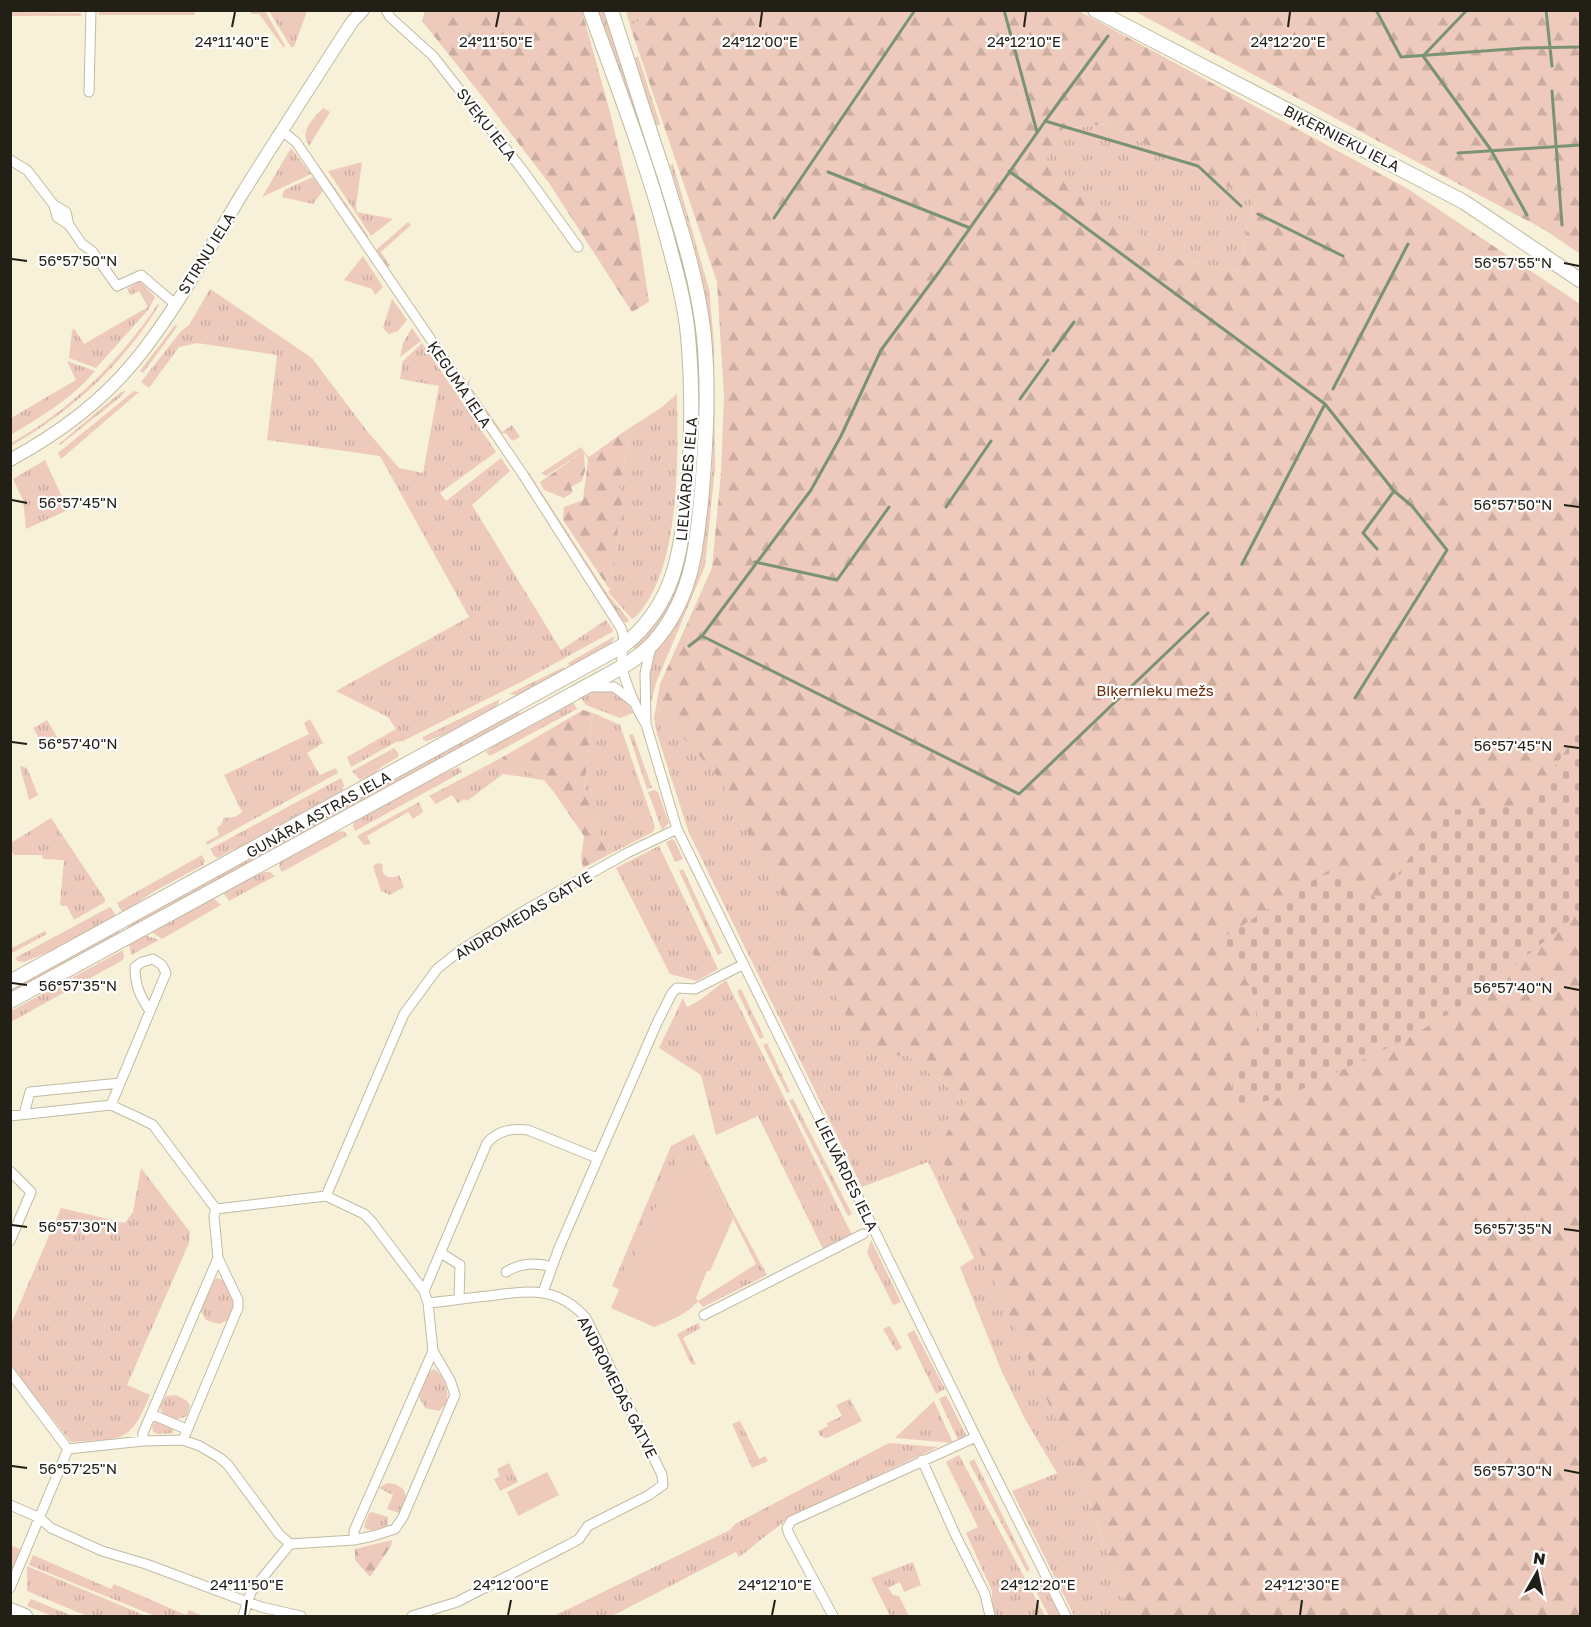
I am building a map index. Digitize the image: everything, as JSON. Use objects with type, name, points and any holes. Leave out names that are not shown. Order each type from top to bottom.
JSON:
[{"type":"main road","name":"LIELVĀRDES IELA","points":[[590,10],[657,201],[677,275],[688,335],[692,407],[692,443],[683,530],[671,585],[650,620],[624,645]]},
{"type":"main road","name":"LIELVĀRDES IELA","points":[[611,10],[690,256],[704,337],[708,416],[698,536],[692,571],[681,599],[663,632],[653,643],[628,662]]},
{"type":"main road","name":"BIĶERNIEKU IELA","points":[[1095,10],[1464,202],[1581,280]]},
{"type":"main road","name":"GUNĀRA ASTRAS IELA","points":[[10,982],[624,645]]},
{"type":"main road","name":"GUNĀRA ASTRAS IELA","points":[[10,1001],[628,662]]},
{"type":"main road","points":[[524,701],[532,716]]},
{"type":"main road","points":[[10,1611],[25,1617]]},
{"type":"street","points":[[88,92],[91,10]]},
{"type":"street","name":"STIRNU IELA","points":[[10,460],[44,441],[94,402],[134,362],[175,304],[282,131],[352,22],[363,10]]},
{"type":"street","name":"SVEĶU IELA","points":[[386,10],[390,17],[433,56],[521,168],[578,247]]},
{"type":"street","name":"ĶEGUMA IELA","points":[[282,131],[296,142],[522,474],[621,628],[624,645]]},
{"type":"street","points":[[10,160],[27,170],[54,205],[57,217],[69,225],[82,244],[92,251],[117,286],[141,275],[175,304]]},
{"type":"street","name":"LIELVĀRDES IELA","points":[[653,643],[646,661],[644,692],[646,724],[677,829],[742,965],[1066,1617]]},
{"type":"street","points":[[624,645],[628,662],[644,692]]},
{"type":"street","name":"LIELVĀRDES IELA","points":[[624,645],[639,715],[646,724]]},
{"type":"street","name":"GUNĀRA ASTRAS IELA","points":[[583,687],[614,687],[636,704]]},
{"type":"street","name":"ANDROMEDAS GATVE","points":[[326,1196],[404,1014],[437,969],[461,950],[530,908],[627,853],[677,829]]},
{"type":"street","points":[[111,1105],[166,974],[162,965],[153,959],[135,967],[135,981],[139,995],[150,1011]]},
{"type":"street","points":[[543,1292],[597,1158],[672,993],[676,988],[695,989],[742,965]]},
{"type":"street","points":[[24,1114],[30,1092],[120,1083]]},
{"type":"street","points":[[85,1107],[87,1086]]},
{"type":"street","points":[[10,1116],[111,1105],[153,1125],[216,1209]]},
{"type":"street","points":[[424,1291],[492,1136],[515,1129],[528,1130],[597,1158]]},
{"type":"street","points":[[10,1171],[31,1192],[12,1235]]},
{"type":"street","points":[[68,1449],[143,1441],[183,1440],[200,1446],[220,1458],[279,1534],[290,1544],[354,1540],[395,1529],[403,1517],[455,1395],[450,1380],[433,1351],[428,1303],[424,1291],[364,1214],[326,1196],[216,1209]]},
{"type":"street","points":[[183,1440],[238,1308],[238,1300],[218,1258],[214,1216],[216,1209]]},
{"type":"street","points":[[705,1315],[863,1234]]},
{"type":"street","points":[[441,1253],[460,1265],[459,1299]]},
{"type":"street","points":[[143,1441],[142,1433],[218,1258]]},
{"type":"street","points":[[506,1272],[515,1266],[540,1263],[552,1267]]},
{"type":"street","name":"ANDROMEDAS GATVE","points":[[412,1617],[457,1602],[562,1548],[579,1539],[588,1526],[649,1495],[663,1485],[662,1475],[586,1318],[575,1306],[543,1292],[529,1291],[428,1303]]},
{"type":"street","points":[[354,1540],[354,1531],[433,1351]]},
{"type":"street","points":[[10,1372],[68,1449]]},
{"type":"street","points":[[151,1414],[186,1429]]},
{"type":"street","points":[[832,1617],[789,1534],[787,1528],[791,1521],[976,1437]]},
{"type":"street","points":[[10,1588],[68,1449]]},
{"type":"street","points":[[922,1460],[985,1594],[990,1617]]},
{"type":"street","points":[[10,1505],[40,1518],[51,1528],[102,1551],[146,1564],[248,1602],[301,1617]]},
{"type":"street","points":[[243,1617],[251,1592],[290,1544]]},
{"type":"green space","points":[[626,10],[656,11],[630,26]]},
{"type":"green space","name":"Biķernieku mežs","points":[[656,10],[1079,11],[1408,189],[1580,304],[1580,1616],[1130,1616],[1075,1462],[981,1253],[938,1148],[966,1101],[908,1056],[866,1053],[719,778],[656,707],[660,684],[712,568],[721,472],[724,396],[717,282],[630,26]],"holes":[[[1106,124],[1254,200],[1239,272],[1172,258],[1045,163],[1063,129]]]},
{"type":"green space","points":[[251,11],[265,11],[285,46],[284,48],[259,14],[251,14]]},
{"type":"green space","points":[[269,11],[307,11],[294,47],[291,47]]},
{"type":"green space","points":[[425,11],[582,11],[610,112],[638,230],[649,302],[632,312],[549,183],[422,21]]},
{"type":"green space","points":[[597,11],[604,11],[616,44],[688,269],[702,362],[701,458],[686,575],[677,599],[656,632],[637,650],[634,644],[651,627],[670,596],[689,525],[682,270],[676,242]]},
{"type":"green space","points":[[1134,11],[1580,11],[1580,254],[1545,230]]},
{"type":"green space","points":[[11,12],[81,13],[81,16],[11,16]]},
{"type":"green space","points":[[99,12],[195,12],[195,15],[98,15]]},
{"type":"green space","points":[[638,56],[660,124],[656,126],[635,58]]},
{"type":"green space","points":[[323,108],[330,112],[309,146],[306,140],[306,130]]},
{"type":"green space","points":[[1106,124],[1254,200],[1239,272],[1172,258],[1044,163],[1063,129]]},
{"type":"green space","points":[[291,148],[311,174],[262,197]]},
{"type":"green space","points":[[362,162],[357,212],[393,219],[371,236],[328,171]]},
{"type":"green space","points":[[318,164],[369,237],[367,238]]},
{"type":"green space","points":[[673,164],[709,289],[714,343],[715,468],[705,566],[656,683],[650,706],[647,675],[652,656],[692,592],[700,567],[712,468],[714,396],[705,291],[694,244],[670,165]]},
{"type":"green space","points":[[313,177],[323,191],[313,204],[282,197],[284,190]]},
{"type":"green space","points":[[408,222],[411,225],[381,252],[390,266],[387,268],[376,250]]},
{"type":"green space","points":[[363,256],[383,287],[375,295],[372,289],[344,280]]},
{"type":"green space","points":[[140,281],[155,297],[148,310],[96,368],[69,358],[74,328],[84,344],[148,307],[139,291],[131,295],[127,289]]},
{"type":"green space","points":[[210,289],[312,358],[367,431],[399,468],[423,473],[439,386],[400,379],[403,361],[422,343],[496,452],[440,493],[446,501],[501,458],[510,471],[472,505],[561,650],[606,620],[612,632],[523,681],[403,741],[396,742],[351,767],[347,757],[396,729],[388,717],[336,691],[469,617],[380,456],[267,440],[277,355],[197,343],[179,347],[149,388],[141,382],[181,331],[189,325]]},
{"type":"green space","points":[[392,299],[407,320],[398,331],[389,334],[383,328]]},
{"type":"green space","points":[[158,304],[145,327],[129,348],[94,385],[55,418],[11,446],[11,443],[33,430],[74,399],[110,365]]},
{"type":"green space","points":[[175,325],[177,327],[143,373],[140,371]]},
{"type":"green space","points":[[412,328],[421,341],[400,357],[403,343]]},
{"type":"green space","points":[[67,361],[95,371],[45,414],[11,435],[11,418],[76,380]]},
{"type":"green space","points":[[471,375],[469,385],[502,432],[512,425],[520,437],[512,441],[506,433],[500,434],[467,385]]},
{"type":"green space","points":[[126,391],[60,445],[59,444],[121,392]]},
{"type":"green space","points":[[134,391],[139,392],[61,459],[58,453]]},
{"type":"green space","points":[[677,394],[677,472],[666,556],[658,581],[647,602],[632,619],[608,592],[617,550],[618,525],[624,497],[619,487],[631,433],[622,433],[662,407]]},
{"type":"green space","points":[[622,433],[631,433],[619,487],[624,497],[610,590],[563,520],[564,507],[583,500],[588,459],[584,453],[585,471],[582,481],[571,487],[573,492],[564,498],[544,490],[540,482],[583,452],[589,457]]},
{"type":"green space","points":[[581,447],[588,457],[583,452],[546,476],[541,473]]},
{"type":"green space","points":[[45,460],[68,510],[26,529],[23,500],[13,479]]},
{"type":"green space","points":[[529,473],[606,592],[629,620],[626,623],[621,620],[527,474]]},
{"type":"green space","points":[[615,636],[609,647],[570,667],[568,663]]},
{"type":"green space","points":[[564,667],[565,669],[518,695],[509,694]]},
{"type":"green space","points":[[604,690],[622,697],[633,713],[620,718],[586,705],[581,698]]},
{"type":"green space","points":[[500,699],[497,707],[454,731],[427,741],[423,740],[423,737]]},
{"type":"green space","points":[[573,702],[577,709],[490,756],[486,752],[510,734]]},
{"type":"green space","points":[[656,707],[719,777],[866,1052],[908,1056],[966,1101],[1075,1462],[1130,1616],[1074,1616],[1012,1491],[1057,1473],[1025,1419],[1002,1372],[960,1267],[974,1258],[928,1162],[862,1187],[689,833],[657,734],[654,718]]},
{"type":"green space","points":[[583,710],[593,713],[584,790],[608,855],[583,868],[581,858],[584,836],[553,791],[544,780],[501,758]]},
{"type":"green space","points":[[518,711],[520,714],[128,930],[127,925]]},
{"type":"green space","points":[[593,713],[620,725],[655,827],[653,832],[608,855],[584,790]]},
{"type":"green space","points":[[310,719],[323,743],[307,753],[320,775],[336,768],[338,773],[207,845],[206,842],[219,835],[217,828],[224,818],[235,817],[242,812],[224,775],[309,734],[304,723]]},
{"type":"green space","points":[[47,720],[59,740],[45,748],[33,728]]},
{"type":"green space","points":[[1580,729],[1580,912],[1485,990],[1414,1035],[1290,1095],[1234,1109],[1231,1070],[1262,1048],[1252,990],[1221,939],[1331,869],[1379,900],[1445,810],[1529,806]]},
{"type":"green space","points":[[633,734],[652,788],[647,789],[629,735]]},
{"type":"green space","points":[[394,748],[399,754],[398,757],[374,774],[360,780],[352,771]]},
{"type":"green space","points":[[501,758],[544,780],[503,774],[467,801],[464,799],[458,803],[452,795],[436,804],[429,796]]},
{"type":"green space","points":[[20,766],[27,768],[38,795],[29,800]]},
{"type":"green space","points":[[459,767],[462,772],[355,831],[353,826],[355,820],[420,783]]},
{"type":"green space","points":[[341,778],[344,785],[342,793],[250,844],[218,858],[214,856],[210,849]]},
{"type":"green space","points":[[654,790],[658,792],[669,823],[662,830],[648,792]]},
{"type":"green space","points":[[419,802],[423,812],[413,819],[408,812],[367,836],[371,844],[364,845],[357,836]]},
{"type":"green space","points":[[51,818],[105,899],[105,902],[74,920],[67,906],[60,904],[64,860],[43,859],[42,855],[14,855],[11,849],[11,843]]},
{"type":"green space","points":[[341,831],[347,836],[282,872],[279,867],[280,860],[320,838]]},
{"type":"green space","points":[[672,839],[683,859],[675,862],[666,842]]},
{"type":"green space","points":[[659,846],[718,969],[697,981],[670,974],[616,868]]},
{"type":"green space","points":[[202,855],[205,861],[203,865],[153,892],[123,913],[117,903]]},
{"type":"green space","points":[[378,863],[382,864],[383,873],[387,876],[399,875],[404,887],[390,895],[381,891],[373,866]]},
{"type":"green space","points":[[683,869],[722,953],[718,955],[679,871]]},
{"type":"green space","points":[[264,872],[270,872],[275,876],[229,901],[224,894],[227,888]]},
{"type":"green space","points":[[213,898],[221,905],[162,939],[150,931]]},
{"type":"green space","points":[[110,907],[117,917],[65,945],[24,962],[15,958]]},
{"type":"green space","points":[[119,930],[120,935],[11,994],[11,990]]},
{"type":"green space","points":[[45,931],[47,934],[12,953],[12,948]]},
{"type":"green space","points":[[144,935],[159,940],[131,955],[129,945]]},
{"type":"green space","points":[[123,950],[124,958],[121,961],[11,1022],[11,1011]]},
{"type":"green space","points":[[726,980],[852,1235],[823,1249],[758,1116],[716,1135],[701,1075],[659,1048],[683,998],[687,1007]]},
{"type":"green space","points":[[741,989],[764,1037],[760,1039],[737,991]]},
{"type":"green space","points":[[767,1043],[790,1092],[787,1093],[763,1045]]},
{"type":"green space","points":[[793,1099],[852,1214],[848,1216],[789,1100]]},
{"type":"green space","points":[[694,1134],[767,1275],[703,1307],[698,1301],[756,1264],[707,1167],[679,1155],[620,1290],[612,1286],[671,1146]]},
{"type":"green space","points":[[679,1155],[707,1167],[733,1219],[710,1271],[707,1271],[696,1298],[698,1301],[684,1313],[654,1327],[611,1308]]},
{"type":"green space","points":[[141,1168],[190,1232],[189,1243],[127,1385],[150,1395],[136,1423],[129,1431],[112,1439],[71,1442],[11,1366],[11,1324],[61,1208],[125,1223],[133,1212]]},
{"type":"green space","points":[[871,1240],[901,1302],[893,1305],[867,1253]]},
{"type":"green space","points":[[217,1278],[223,1280],[234,1304],[228,1320],[219,1324],[206,1320],[201,1311],[212,1283]]},
{"type":"green space","points":[[698,1323],[701,1328],[683,1338],[696,1365],[691,1364],[677,1334]]},
{"type":"green space","points":[[890,1326],[902,1348],[896,1351],[883,1329]]},
{"type":"green space","points":[[914,1330],[945,1389],[936,1394],[907,1334]]},
{"type":"green space","points":[[434,1369],[444,1380],[447,1390],[446,1404],[439,1411],[425,1408],[418,1395],[429,1372]]},
{"type":"green space","points":[[176,1395],[190,1405],[187,1416],[174,1419],[167,1417],[160,1407],[166,1396]]},
{"type":"green space","points":[[946,1395],[966,1435],[958,1440],[939,1399]]},
{"type":"green space","points":[[850,1399],[862,1421],[827,1438],[820,1436],[818,1431],[828,1426],[827,1423],[842,1416],[836,1405]]},
{"type":"green space","points":[[934,1401],[953,1443],[895,1438]]},
{"type":"green space","points":[[156,1421],[173,1429],[173,1433],[153,1432],[152,1426]]},
{"type":"green space","points":[[740,1421],[759,1459],[765,1456],[768,1461],[752,1468],[732,1424]]},
{"type":"green space","points":[[889,1443],[938,1447],[786,1519],[739,1557],[736,1552],[612,1616],[554,1616],[730,1530],[735,1524]]},
{"type":"green space","points":[[959,1455],[1045,1616],[996,1616],[992,1606],[992,1591],[966,1533],[978,1527],[946,1462]]},
{"type":"green space","points":[[974,1459],[1030,1570],[1027,1572],[969,1462]]},
{"type":"green space","points":[[509,1463],[518,1482],[500,1491],[494,1479],[500,1476],[497,1469]]},
{"type":"green space","points":[[547,1472],[559,1495],[518,1516],[507,1492]]},
{"type":"green space","points":[[387,1483],[399,1486],[405,1493],[405,1502],[399,1513],[387,1509],[393,1495],[379,1488]]},
{"type":"green space","points":[[369,1513],[388,1517],[388,1525],[373,1530],[364,1527]]},
{"type":"green space","points":[[392,1540],[391,1546],[370,1577],[355,1560],[355,1549]]},
{"type":"green space","points":[[11,1545],[21,1550],[11,1576]]},
{"type":"green space","points":[[33,1555],[111,1589],[114,1584],[186,1615],[189,1610],[203,1616],[155,1616],[29,1565]]},
{"type":"green space","points":[[913,1562],[921,1585],[904,1592],[900,1582],[888,1588],[893,1595],[899,1596],[909,1616],[890,1616],[871,1578]]},
{"type":"green space","points":[[27,1566],[146,1616],[87,1616],[27,1591]]},
{"type":"green space","points":[[1041,1578],[1060,1616],[1049,1616],[1031,1582]]},
{"type":"green space","points":[[31,1599],[73,1616],[52,1616],[27,1606]]},
{"type":"waterway","points":[[774,218],[915,10]]},
{"type":"waterway","points":[[1004,10],[1037,132]]},
{"type":"waterway","points":[[1376,10],[1401,57],[1525,48],[1580,47]]},
{"type":"waterway","points":[[1467,10],[1423,56],[1491,150],[1527,215]]},
{"type":"waterway","points":[[1546,10],[1552,66]]},
{"type":"waterway","points":[[689,646],[702,636],[811,490],[841,436],[881,350],[1108,36]]},
{"type":"waterway","points":[[1552,91],[1562,225]]},
{"type":"waterway","points":[[1045,121],[1198,166],[1241,206]]},
{"type":"waterway","points":[[1458,153],[1580,145]]},
{"type":"waterway","points":[[1009,171],[1325,404],[1394,491]]},
{"type":"waterway","points":[[828,172],[970,228]]},
{"type":"waterway","points":[[1258,214],[1343,256]]},
{"type":"waterway","points":[[1333,389],[1408,244]]},
{"type":"waterway","points":[[1053,351],[1074,322]]},
{"type":"waterway","points":[[1020,399],[1048,360]]},
{"type":"waterway","points":[[1242,564],[1325,404]]},
{"type":"waterway","points":[[946,507],[991,441]]},
{"type":"waterway","points":[[1355,698],[1447,550],[1412,506],[1394,491],[1363,533],[1377,549]]},
{"type":"waterway","points":[[755,562],[837,580],[889,507]]},
{"type":"waterway","points":[[702,636],[1019,794],[1208,613]]}]
